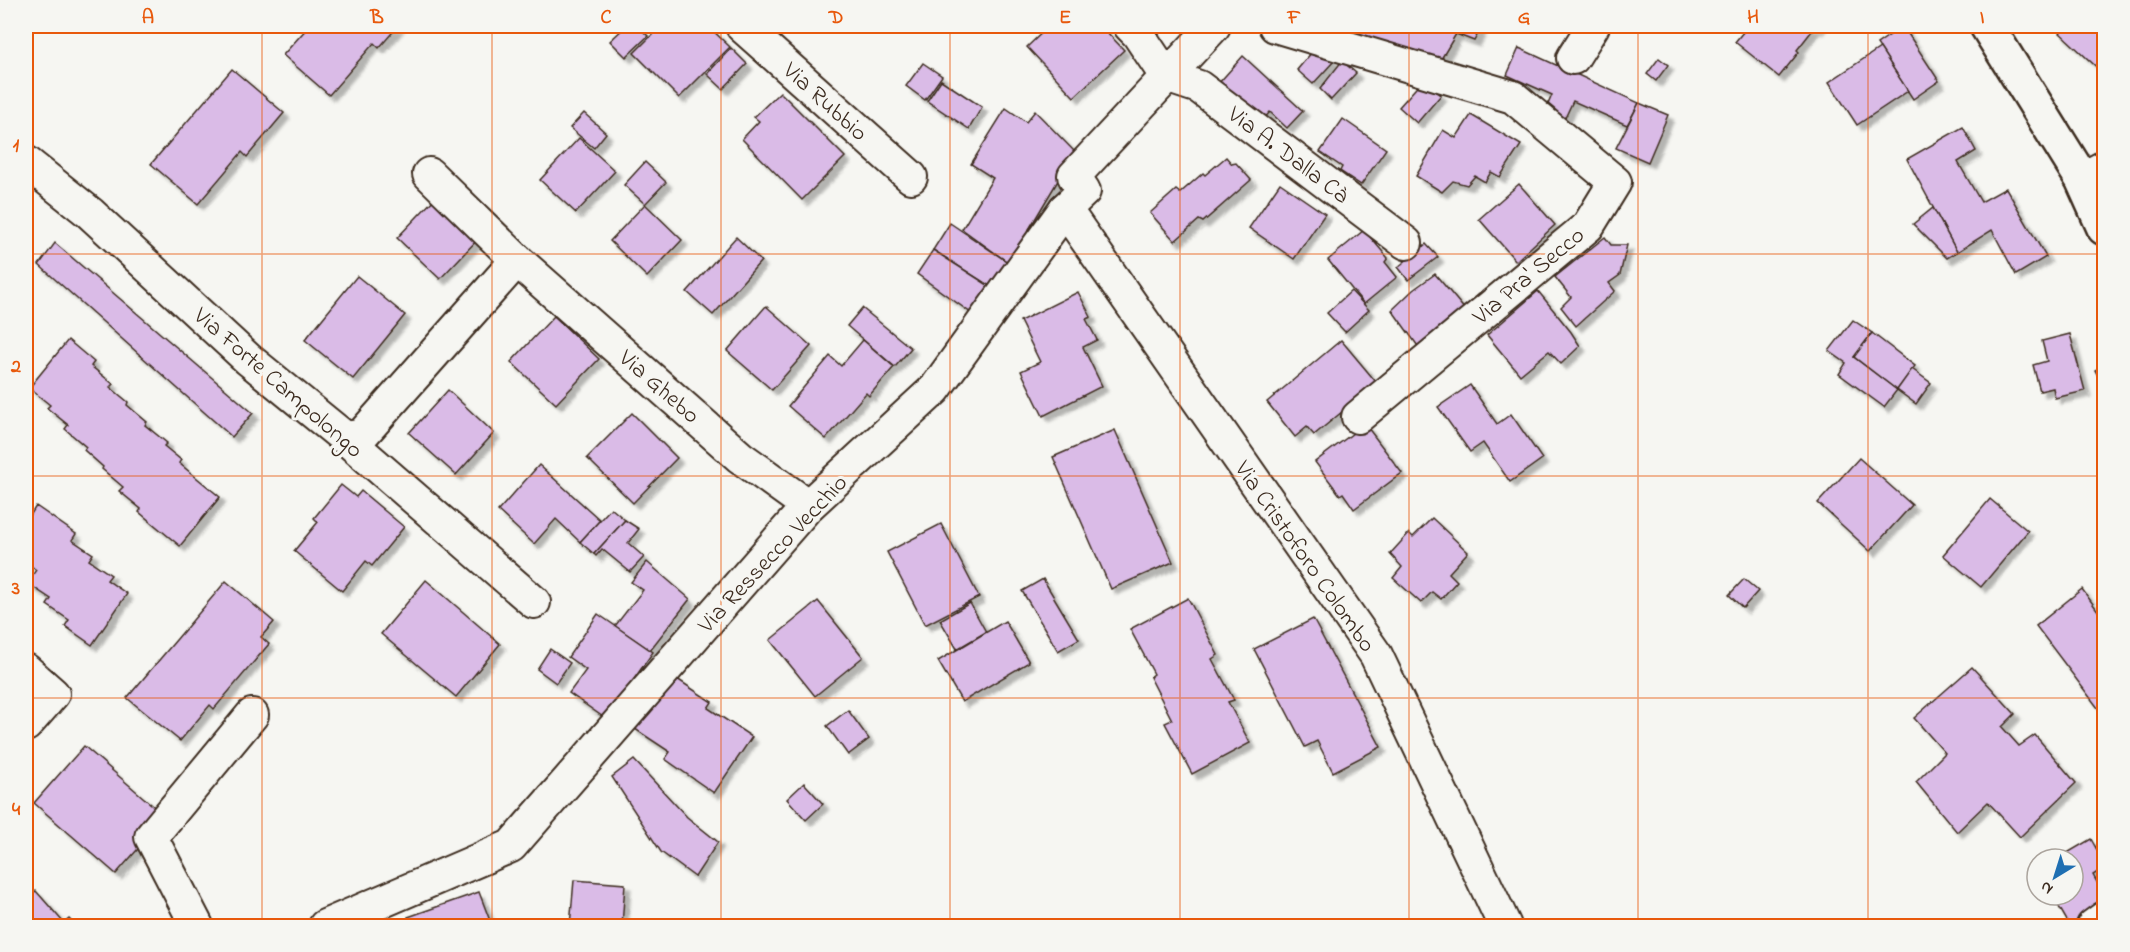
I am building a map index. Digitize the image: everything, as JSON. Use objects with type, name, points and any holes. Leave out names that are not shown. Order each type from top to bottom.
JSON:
[{"type":"street","name":"Via Rubbio","points":[[742,26],[911,177]]},
{"type":"street","points":[[1130,26],[1167,76]]},
{"type":"street","name":"Via Ressecco Vecchio","points":[[326,927],[511,846],[808,507],[935,389],[1065,209],[1084,191],[1074,176],[1214,26]]},
{"type":"street","name":"Via Pra' Secco","points":[[1275,26],[1513,97],[1615,182],[1588,226],[1358,417]]},
{"type":"street","points":[[1573,58],[1593,26]]},
{"type":"street","points":[[1987,26],[2093,173],[2104,228]]},
{"type":"street","name":"Via A. Dalla Cà","points":[[1167,76],[1199,87],[1406,243]]},
{"type":"street","name":"Via Forte Campolongo","points":[[26,162],[90,213],[248,360],[345,438],[534,602]]},
{"type":"street","name":"Via Ghebo","points":[[429,174],[517,260],[740,457],[808,507]]},
{"type":"street","name":"Via Cristoforo Colombo","points":[[1065,209],[1376,655],[1505,927]]},
{"type":"street","points":[[345,438],[361,436],[517,260]]},
{"type":"street","points":[[26,670],[53,694],[26,725]]},
{"type":"street","points":[[196,927],[150,837],[252,715]]},
{"type":"street","points":[[2093,927],[2104,918]]},
{"type":"building","points":[[309,26],[398,26],[379,48],[374,43],[329,95],[283,55]]},
{"type":"building","points":[[626,26],[638,26],[648,36],[626,57],[610,41]]},
{"type":"building","points":[[661,26],[708,26],[730,47],[679,98],[634,53]]},
{"type":"building","points":[[1049,26],[1101,26],[1124,50],[1074,97],[1027,47]]},
{"type":"building","points":[[1316,26],[1482,26],[1474,41],[1456,34],[1437,66]]},
{"type":"building","points":[[1748,26],[1820,26],[1818,29],[1815,27],[1779,77],[1735,42]]},
{"type":"building","points":[[1903,26],[1939,81],[1913,99],[1877,44]]},
{"type":"building","points":[[2066,26],[2095,26],[2104,34],[2104,74],[2060,33]]},
{"type":"building","points":[[1317,46],[1334,61],[1313,84],[1297,70]]},
{"type":"building","points":[[731,48],[747,64],[723,89],[707,74]]},
{"type":"building","points":[[1519,48],[1639,103],[1627,125],[1573,101],[1565,118],[1546,109],[1552,95],[1507,75]]},
{"type":"building","points":[[1880,48],[1908,91],[1857,125],[1829,82]]},
{"type":"building","points":[[1243,56],[1303,111],[1287,128],[1270,112],[1259,124],[1217,85]]},
{"type":"building","points":[[1659,58],[1668,65],[1656,81],[1647,74]]},
{"type":"building","points":[[1342,61],[1356,73],[1331,100],[1320,89]]},
{"type":"building","points":[[923,63],[942,76],[925,100],[906,86]]},
{"type":"building","points":[[232,69],[284,113],[247,157],[242,152],[198,204],[151,164]]},
{"type":"building","points":[[941,80],[982,107],[969,129],[927,101]]},
{"type":"building","points":[[1423,80],[1441,95],[1417,123],[1399,107]]},
{"type":"building","points":[[780,92],[845,157],[802,200],[742,139],[759,121],[754,117]]},
{"type":"building","points":[[1639,103],[1668,115],[1648,162],[1616,148]]},
{"type":"building","points":[[1006,108],[1026,122],[1035,111],[1075,152],[1009,263],[962,229],[993,178],[971,164]]},
{"type":"building","points":[[584,113],[606,133],[594,148],[570,128]]},
{"type":"building","points":[[1471,115],[1521,145],[1500,177],[1491,172],[1485,182],[1475,176],[1467,185],[1453,181],[1442,192],[1416,176],[1443,130],[1456,138]]},
{"type":"building","points":[[1343,119],[1386,149],[1361,185],[1340,171],[1342,167],[1320,152]]},
{"type":"building","points":[[1963,127],[1976,151],[1958,162],[1981,202],[2006,188],[2046,257],[2016,275],[1992,230],[1957,252],[1907,159]]},
{"type":"building","points":[[579,138],[615,171],[576,213],[540,180]]},
{"type":"building","points":[[1226,157],[1232,164],[1236,163],[1251,180],[1203,222],[1199,220],[1175,241],[1150,213],[1176,190],[1180,193]]},
{"type":"building","points":[[645,162],[666,182],[645,204],[624,185]]},
{"type":"building","points":[[1280,183],[1325,214],[1294,259],[1249,228]]},
{"type":"building","points":[[1519,184],[1555,225],[1516,261],[1479,219]]},
{"type":"building","points":[[437,196],[480,237],[440,279],[397,238]]},
{"type":"building","points":[[645,204],[682,240],[647,277],[610,241]]},
{"type":"building","points":[[1933,208],[1957,252],[1947,258],[1913,224]]},
{"type":"building","points":[[950,223],[1009,263],[991,287],[933,250]]},
{"type":"building","points":[[1364,230],[1388,258],[1385,262],[1397,277],[1364,304],[1328,260]]},
{"type":"building","points":[[736,237],[761,261],[713,315],[687,292]]},
{"type":"building","points":[[1605,237],[1611,245],[1627,245],[1620,275],[1609,283],[1615,291],[1576,326],[1561,307],[1571,297],[1555,277]]},
{"type":"building","points":[[55,243],[253,413],[232,437],[39,265]]},
{"type":"building","points":[[1426,244],[1438,257],[1408,280],[1398,267]]},
{"type":"building","points":[[933,250],[991,287],[971,313],[917,274]]},
{"type":"building","points":[[1435,274],[1466,311],[1420,349],[1392,310],[1413,290]]},
{"type":"building","points":[[357,276],[405,315],[353,379],[305,340]]},
{"type":"building","points":[[1351,291],[1369,310],[1345,332],[1327,313]]},
{"type":"building","points":[[1538,291],[1580,346],[1561,364],[1549,351],[1520,375],[1487,335]]},
{"type":"building","points":[[1078,292],[1091,317],[1086,319],[1097,340],[1083,347],[1102,386],[1043,416],[1021,371],[1040,362],[1020,321]]},
{"type":"building","points":[[766,306],[811,346],[772,390],[727,351]]},
{"type":"building","points":[[862,308],[911,348],[895,367],[847,326]]},
{"type":"building","points":[[554,316],[599,359],[556,404],[511,362]]},
{"type":"building","points":[[1853,320],[1872,333],[1854,357],[1897,390],[1884,407],[1839,374],[1846,363],[1829,351]]},
{"type":"building","points":[[1872,333],[1915,366],[1897,390],[1854,357]]},
{"type":"building","points":[[2070,334],[2085,391],[2055,398],[2053,388],[2040,391],[2033,365],[2047,361],[2042,341]]},
{"type":"building","points":[[68,340],[94,362],[91,366],[113,384],[110,387],[147,422],[145,425],[167,443],[164,446],[181,460],[179,463],[220,497],[180,546],[139,512],[141,509],[119,491],[123,487],[84,450],[86,447],[65,429],[68,425],[47,408],[50,405],[29,388]]},
{"type":"building","points":[[863,340],[894,367],[869,396],[866,393],[826,439],[788,406],[830,356],[841,366]]},
{"type":"building","points":[[1341,340],[1377,383],[1314,435],[1307,427],[1295,437],[1267,402]]},
{"type":"building","points":[[2104,365],[2104,388],[2095,370]]},
{"type":"building","points":[[1912,369],[1931,383],[1916,404],[1897,390]]},
{"type":"building","points":[[1470,385],[1497,424],[1511,414],[1542,459],[1510,482],[1483,443],[1470,452],[1438,407]]},
{"type":"building","points":[[448,390],[494,433],[456,475],[409,433]]},
{"type":"building","points":[[632,413],[677,458],[633,503],[587,458]]},
{"type":"building","points":[[1365,424],[1402,473],[1354,509],[1343,493],[1340,495],[1315,462]]},
{"type":"building","points":[[1115,430],[1173,562],[1111,589],[1053,457]]},
{"type":"building","points":[[1859,458],[1912,505],[1870,551],[1818,503]]},
{"type":"building","points":[[539,465],[600,520],[580,542],[556,519],[534,544],[498,511]]},
{"type":"building","points":[[341,485],[356,497],[361,491],[404,527],[372,566],[366,561],[342,591],[294,551],[318,522],[314,518]]},
{"type":"building","points":[[1990,499],[2028,531],[1981,587],[1943,555]]},
{"type":"building","points":[[36,506],[76,534],[72,540],[93,554],[89,560],[111,575],[107,580],[127,594],[92,645],[65,626],[69,620],[47,605],[51,599],[27,583],[36,570],[26,562],[26,522]]},
{"type":"building","points":[[611,508],[625,520],[594,554],[580,542]]},
{"type":"building","points":[[1432,518],[1468,552],[1449,573],[1457,581],[1441,599],[1432,592],[1421,603],[1393,578],[1402,567],[1390,554],[1409,533],[1413,537]]},
{"type":"building","points":[[625,520],[639,529],[628,543],[644,557],[630,572],[602,549],[596,556],[594,554]]},
{"type":"building","points":[[941,524],[979,597],[925,625],[887,552]]},
{"type":"building","points":[[647,562],[690,599],[650,650],[615,626],[643,590],[631,582]]},
{"type":"building","points":[[1043,579],[1079,639],[1058,651],[1022,591]]},
{"type":"building","points":[[1744,579],[1758,591],[1743,608],[1729,595]]},
{"type":"building","points":[[426,580],[500,644],[456,697],[381,634]]},
{"type":"building","points":[[226,581],[274,622],[261,637],[269,644],[214,709],[210,705],[180,741],[127,698]]},
{"type":"building","points":[[2082,589],[2104,619],[2104,716],[2036,626]]},
{"type":"building","points":[[1188,598],[1218,655],[1212,659],[1234,700],[1228,702],[1250,743],[1192,774],[1165,723],[1172,720],[1150,677],[1154,674],[1130,629]]},
{"type":"building","points":[[818,601],[863,657],[815,696],[770,640]]},
{"type":"building","points":[[970,603],[986,632],[957,649],[940,620]]},
{"type":"building","points":[[598,614],[653,652],[606,719],[569,693],[586,670],[568,657]]},
{"type":"building","points":[[1313,619],[1381,747],[1333,772],[1317,741],[1305,747],[1254,649]]},
{"type":"building","points":[[1005,621],[1029,662],[962,702],[938,661]]},
{"type":"building","points":[[550,649],[570,663],[556,683],[537,669]]},
{"type":"building","points":[[1972,667],[2015,714],[2002,727],[2019,746],[2035,735],[2076,783],[2020,837],[1988,802],[1957,832],[1916,782],[1945,753],[1914,718]]},
{"type":"building","points":[[668,673],[712,702],[708,708],[752,737],[714,793],[665,759],[670,752],[632,727]]},
{"type":"building","points":[[848,710],[869,739],[848,755],[827,726]]},
{"type":"building","points":[[84,746],[166,817],[116,874],[34,803]]},
{"type":"building","points":[[634,760],[687,817],[718,842],[695,877],[661,852],[612,777]]},
{"type":"building","points":[[804,783],[823,804],[806,820],[787,799]]},
{"type":"building","points":[[2091,839],[2104,863],[2104,868],[2093,875],[2104,895],[2104,911],[2077,926],[2070,926],[2059,907],[2085,907],[2085,847],[2077,847]]},
{"type":"building","points":[[574,880],[625,884],[622,926],[570,926]]},
{"type":"building","points":[[26,888],[31,894],[36,891],[64,923],[69,919],[76,926],[26,926]]},
{"type":"building","points":[[479,892],[492,926],[412,926],[408,917]]}]
